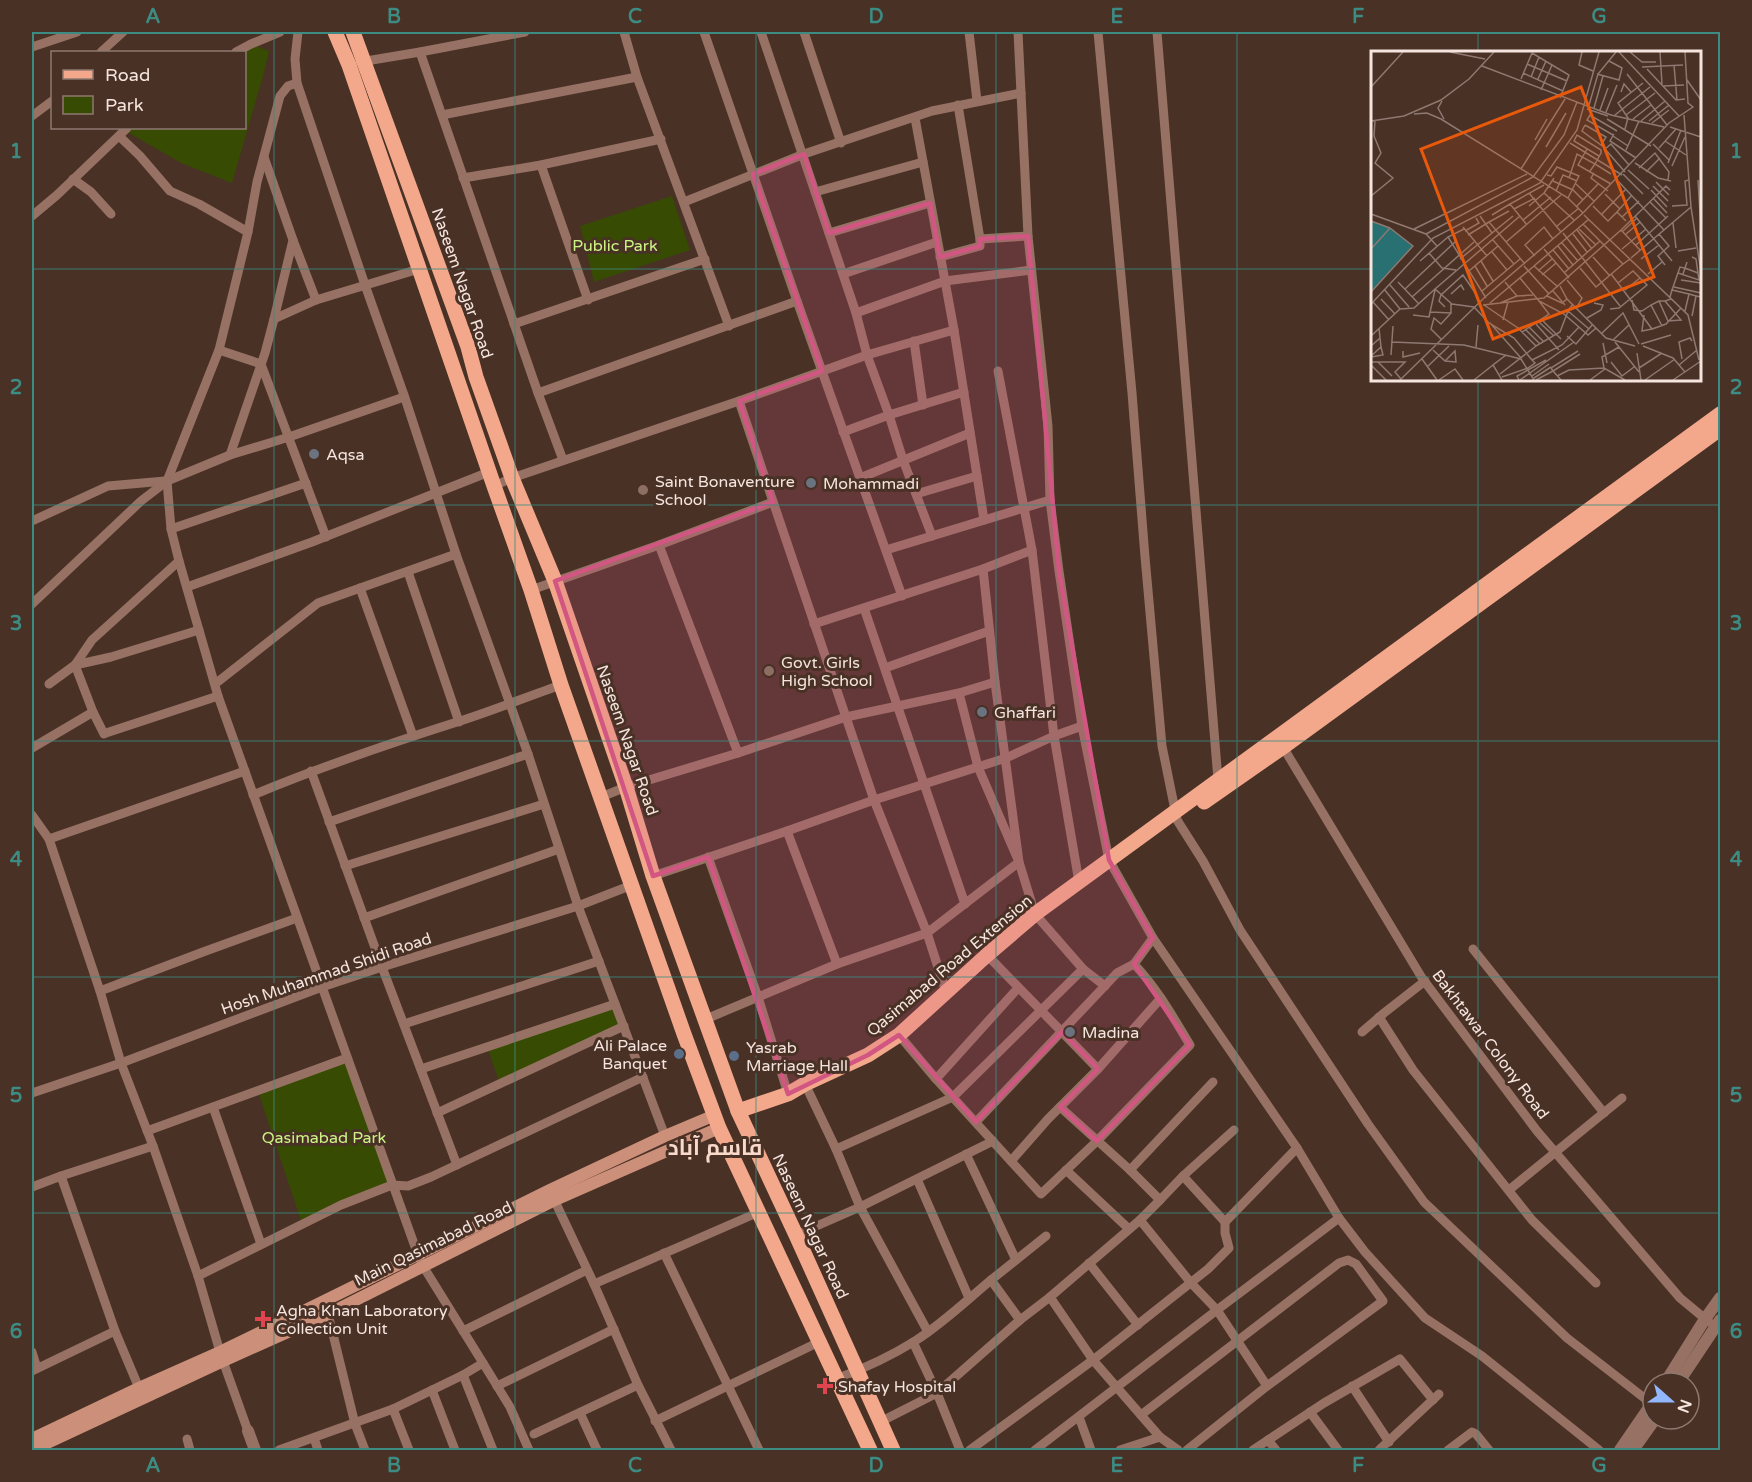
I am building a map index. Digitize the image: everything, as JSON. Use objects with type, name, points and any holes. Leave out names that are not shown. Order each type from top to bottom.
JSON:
[{"type":"main road","points":[[335,32],[349,65],[531,590],[561,685],[717,1122],[870,1450]]},
{"type":"main road","name":"Naseem Nagar Road","points":[[353,32],[468,347],[476,377],[512,478],[555,581],[626,787],[653,876],[738,1111],[893,1450]]},
{"type":"main road","points":[[1177,815],[1218,780],[1720,414]]},
{"type":"main road","points":[[1177,815],[1283,747],[1720,429]]},
{"type":"main road","name":"Qasimabad Road Extension","points":[[738,1111],[789,1094],[805,1084],[868,1055],[899,1035],[987,954],[1035,914],[1109,860],[1177,815]]},
{"type":"main road","points":[[632,885],[653,876]]},
{"type":"main road","name":"Main Qasimabad Road","points":[[32,1450],[46,1448],[221,1357],[553,1195],[665,1136],[717,1122]]},
{"type":"main road","name":"Main Qasimabad Road","points":[[553,1195],[717,1122]]},
{"type":"main road","points":[[784,1267],[806,1257]]},
{"type":"main road","name":"Main Qasimabad Road","points":[[32,1439],[139,1388],[328,1314],[420,1260]]},
{"type":"street","points":[[32,47],[77,32]]},
{"type":"street","points":[[102,51],[123,32]]},
{"type":"street","points":[[238,51],[280,32]]},
{"type":"street","points":[[298,32],[295,59],[297,83],[578,906],[665,1136]]},
{"type":"street","points":[[349,65],[365,60],[525,32]]},
{"type":"street","points":[[624,32],[637,77],[729,326]]},
{"type":"street","points":[[704,32],[902,596]]},
{"type":"street","points":[[761,32],[804,154],[856,313],[867,355],[932,536]]},
{"type":"street","points":[[804,32],[841,143]]},
{"type":"street","points":[[969,32],[977,101]]},
{"type":"street","points":[[1018,32],[1028,236],[1048,426],[1050,500],[1082,726],[1109,860],[1153,938],[1297,1148],[1339,1218],[1365,1252],[1425,1317],[1482,1356],[1599,1450]]},
{"type":"street","points":[[1098,32],[1162,746],[1177,815],[1240,930],[1368,1124],[1424,1202],[1567,1338],[1641,1395]]},
{"type":"street","points":[[1157,32],[1218,780]]},
{"type":"street","points":[[420,52],[563,460]]},
{"type":"street","points":[[442,115],[637,77]]},
{"type":"street","points":[[297,83],[288,86],[280,96],[257,182],[248,232],[219,350],[167,481],[171,530],[218,696],[420,1260],[510,1407],[529,1450]]},
{"type":"street","points":[[684,202],[804,154],[932,111],[1021,93]]},
{"type":"street","points":[[32,116],[51,102]]},
{"type":"street","points":[[940,257],[980,246],[958,105]]},
{"type":"street","points":[[915,117],[954,330],[984,520]]},
{"type":"street","points":[[32,216],[126,129]]},
{"type":"street","points":[[119,136],[170,191],[199,204],[248,232]]},
{"type":"street","points":[[464,178],[541,165],[660,139]]},
{"type":"street","points":[[264,157],[316,300]]},
{"type":"street","points":[[815,192],[923,162]]},
{"type":"street","points":[[541,165],[588,300]]},
{"type":"street","points":[[73,179],[91,192],[111,214]]},
{"type":"street","points":[[829,233],[930,203]]},
{"type":"street","points":[[980,238],[1028,236]]},
{"type":"street","points":[[230,455],[261,364],[293,240]]},
{"type":"street","points":[[843,274],[937,242]]},
{"type":"street","points":[[514,324],[705,259]]},
{"type":"street","points":[[274,319],[316,300],[419,269]]},
{"type":"street","points":[[856,313],[945,281],[1031,270]]},
{"type":"street","points":[[538,393],[797,302]]},
{"type":"street","points":[[187,587],[326,537],[436,492],[491,479],[512,478],[867,355],[954,330]]},
{"type":"street","points":[[914,341],[923,405]]},
{"type":"street","points":[[219,350],[261,364]]},
{"type":"street","points":[[261,364],[326,537]]},
{"type":"street","points":[[998,371],[1032,550],[1054,736],[1079,882]]},
{"type":"street","points":[[843,432],[964,392]]},
{"type":"street","points":[[32,604],[141,501],[167,481],[230,455],[404,397]]},
{"type":"street","points":[[739,401],[874,800],[927,933],[946,992]]},
{"type":"street","points":[[860,478],[970,433]]},
{"type":"street","points":[[916,494],[977,476]]},
{"type":"street","points":[[32,521],[108,486],[167,481]]},
{"type":"street","points":[[171,530],[306,483]]},
{"type":"street","points":[[886,550],[1050,500]]},
{"type":"street","points":[[531,590],[773,502]]},
{"type":"street","points":[[659,545],[738,753]]},
{"type":"street","points":[[814,624],[983,569],[1032,550]]},
{"type":"street","points":[[215,684],[318,603],[456,554]]},
{"type":"street","points":[[49,684],[75,665],[92,640],[179,561]]},
{"type":"street","points":[[983,569],[995,682],[1019,862]]},
{"type":"street","points":[[408,572],[459,722]]},
{"type":"street","points":[[360,588],[413,735]]},
{"type":"street","points":[[864,608],[965,904]]},
{"type":"street","points":[[75,665],[111,657],[199,630]]},
{"type":"street","points":[[885,668],[989,631]]},
{"type":"street","points":[[75,665],[104,734],[218,696]]},
{"type":"street","points":[[601,797],[846,717],[959,693],[995,682]]},
{"type":"street","points":[[253,795],[310,771],[413,735],[459,722],[561,685]]},
{"type":"street","points":[[959,693],[978,767],[1019,862],[1035,914],[1083,969],[1105,986]]},
{"type":"street","points":[[32,746],[93,712]]},
{"type":"street","points":[[653,876],[874,800],[1006,758],[1082,726]]},
{"type":"street","name":"Bakhtawar Colony Road","points":[[1283,747],[1425,981],[1538,1131],[1680,1298],[1705,1319],[1718,1323]]},
{"type":"street","points":[[329,822],[528,754]]},
{"type":"street","points":[[49,839],[245,771]]},
{"type":"street","points":[[310,771],[457,1165]]},
{"type":"street","points":[[345,866],[544,804]]},
{"type":"street","points":[[32,815],[49,839],[100,991],[121,1063],[153,1146],[198,1276],[221,1357],[255,1450]]},
{"type":"street","points":[[787,831],[837,964]]},
{"type":"street","points":[[364,918],[559,849]]},
{"type":"street","points":[[708,857],[758,997],[789,1094]]},
{"type":"street","points":[[706,1019],[837,964],[927,933],[1019,862]]},
{"type":"street","name":"Hosh Muhammad Shidi Road","points":[[32,1092],[121,1063],[322,987],[578,906],[632,885]]},
{"type":"street","points":[[100,991],[297,918]]},
{"type":"street","points":[[976,1122],[1117,973],[1134,964],[1153,938]]},
{"type":"street","points":[[1473,949],[1604,1113]]},
{"type":"street","points":[[987,954],[1098,1069]]},
{"type":"street","points":[[404,1024],[599,961]]},
{"type":"street","points":[[899,1035],[1041,1194],[1097,1141],[1190,1045],[1161,998],[1134,964]]},
{"type":"street","points":[[836,1149],[953,1097],[1083,969]]},
{"type":"street","points":[[1362,1032],[1425,981]]},
{"type":"street","points":[[936,1079],[1018,988]]},
{"type":"street","points":[[1011,1161],[1161,998]]},
{"type":"street","points":[[421,1070],[615,1004]]},
{"type":"street","points":[[1379,1017],[1413,1070],[1532,1220],[1596,1283]]},
{"type":"street","points":[[437,1113],[624,1026]]},
{"type":"street","points":[[147,1131],[347,1058]]},
{"type":"street","points":[[198,1276],[340,1205],[392,1185],[408,1186],[643,1077]]},
{"type":"street","points":[[1130,1170],[1213,1082]]},
{"type":"street","points":[[805,1084],[860,1207],[928,1332]]},
{"type":"street","points":[[1509,1190],[1622,1098]]},
{"type":"street","points":[[213,1107],[261,1244]]},
{"type":"street","points":[[1060,1107],[1160,1200]]},
{"type":"street","points":[[880,1422],[937,1393],[1140,1220],[1183,1176],[1234,1130]]},
{"type":"street","points":[[796,1235],[860,1207],[993,1141]]},
{"type":"street","points":[[32,1187],[153,1146]]},
{"type":"street","points":[[1225,1222],[1297,1148]]},
{"type":"street","points":[[966,1154],[1016,1260]]},
{"type":"street","points":[[1066,1170],[1129,1229]]},
{"type":"street","points":[[61,1176],[115,1331],[139,1388]]},
{"type":"street","points":[[970,1450],[1138,1325],[1208,1269],[1229,1248],[1225,1222],[1183,1176]]},
{"type":"street","points":[[917,1179],[969,1298]]},
{"type":"street","points":[[553,1195],[638,1385],[671,1450]]},
{"type":"street","points":[[594,1284],[759,1212]]},
{"type":"street","points":[[1035,1450],[1339,1218]]},
{"type":"street","points":[[1140,1220],[1191,1283],[1217,1310],[1268,1386]]},
{"type":"street","points":[[836,1379],[858,1371],[928,1332],[1046,1236]]},
{"type":"street","points":[[664,1252],[759,1450]]},
{"type":"street","points":[[1141,1415],[1339,1263],[1348,1260],[1356,1264],[1383,1301],[1268,1386],[1187,1450]]},
{"type":"street","points":[[1089,1263],[1138,1325]]},
{"type":"street","points":[[463,1331],[587,1270]]},
{"type":"street","points":[[991,1280],[1020,1320]]},
{"type":"street","points":[[1050,1297],[1093,1360],[1160,1437],[1178,1450]]},
{"type":"street","points":[[1672,1371],[1720,1298]]},
{"type":"street","points":[[328,1314],[355,1424],[365,1450]]},
{"type":"street","points":[[1686,1371],[1718,1323]]},
{"type":"street","points":[[497,1386],[614,1329]]},
{"type":"street","points":[[32,1352],[34,1369],[115,1331]]},
{"type":"street","points":[[655,1421],[819,1342]]},
{"type":"street","points":[[913,1342],[960,1450]]},
{"type":"street","points":[[1253,1450],[1352,1386],[1400,1359],[1436,1397],[1379,1450]]},
{"type":"street","points":[[279,1450],[393,1409],[483,1363]]},
{"type":"street","points":[[463,1375],[493,1450]]},
{"type":"street","points":[[534,1434],[638,1385]]},
{"type":"street","points":[[1352,1386],[1389,1442]]},
{"type":"street","points":[[432,1390],[455,1450]]},
{"type":"street","points":[[393,1409],[409,1450]]},
{"type":"street","points":[[1310,1412],[1338,1450]]},
{"type":"street","points":[[580,1413],[597,1450]]},
{"type":"street","points":[[1079,1417],[1091,1450]]},
{"type":"street","points":[[1620,1450],[1641,1419]]},
{"type":"street","points":[[1633,1450],[1646,1431]]},
{"type":"street","points":[[1448,1450],[1472,1432],[1489,1450]]},
{"type":"street","points":[[1120,1450],[1160,1437]]},
{"type":"street","points":[[187,1438],[190,1450]]},
{"type":"street","points":[[314,1438],[318,1450]]},
{"type":"street","points":[[1268,1440],[1276,1450]]},
{"type":"highlighted area","points":[[804,154],[829,233],[930,203],[940,257],[980,246],[980,239],[1028,236],[1059,571],[1109,860],[1153,938],[1134,964],[1190,1045],[1097,1141],[1060,1107],[1098,1069],[1062,1032],[976,1122],[899,1035],[868,1055],[788,1094],[708,857],[653,876],[555,581],[773,502],[739,401],[822,371],[753,174]]},
{"type":"green space","points":[[251,44],[269,51],[232,183],[181,163],[124,130],[246,129],[245,51]]},
{"type":"green space","name":"Public Park","points":[[672,196],[690,250],[594,282],[580,226]]},
{"type":"green space","points":[[615,1004],[624,1026],[500,1084],[487,1047]]},
{"type":"green space","name":"Qasimabad Park","points":[[347,1058],[392,1185],[302,1224],[258,1091]]},
{"type":"place","name":"Aqsa","points":[[314,454]]},
{"type":"place","name":"Mohammadi","points":[[811,483]]},
{"type":"place","name":"Saint Bonaventure School","points":[[643,490]]},
{"type":"place","name":"Govt. Girls High School","points":[[769,671]]},
{"type":"place","name":"Ghaffari","points":[[982,712]]},
{"type":"place","name":"Madina","points":[[1070,1032]]},
{"type":"place","name":"Ali Palace Banquet","points":[[679,1054]]},
{"type":"place","name":"Yasrab Marriage Hall","points":[[734,1056]]},
{"type":"place","name":"Agha Khan Laboratory Collection Unit","points":[[263,1319]]},
{"type":"place","name":"Shafay Hospital","points":[[825,1386]]},
{"type":"district","name":"قاسم آباد","points":[[715,1147]]}]
